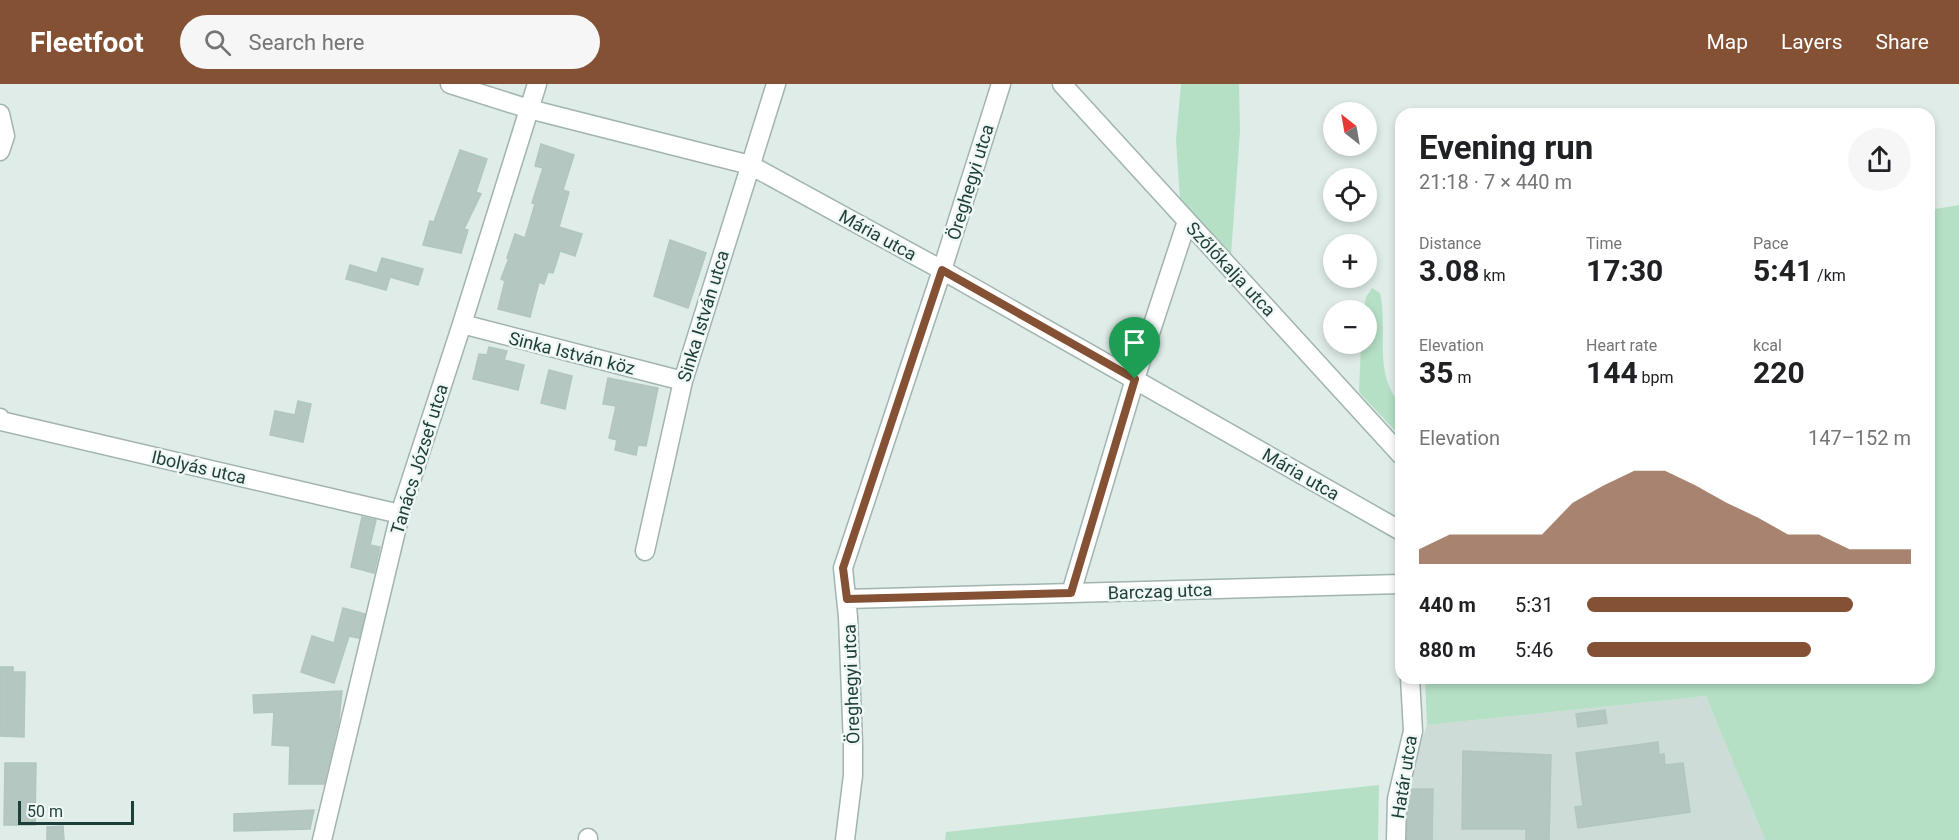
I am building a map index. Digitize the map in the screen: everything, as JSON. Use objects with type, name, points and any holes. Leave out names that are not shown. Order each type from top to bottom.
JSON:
[{"type":"street","name":"Mária utca","points":[[450,84],[529,109],[750,165],[942,270],[1395,528]]},
{"type":"street","name":"Tanács József utca","points":[[322,840],[400,514],[537,84]]},
{"type":"street","name":"Sinka István utca","points":[[645,551],[683,381],[776,84]]},
{"type":"street","name":"Öreghegyi utca","points":[[845,840],[853,775],[854,745],[847,599],[843,568],[1001,84]]},
{"type":"street","name":"Szőlőkalja utca","points":[[1062,84],[1395,447]]},
{"type":"street","points":[[0,114],[5,136],[0,151]]},
{"type":"street","points":[[1071,593],[1135,379],[1187,221]]},
{"type":"street","name":"Sinka István köz","points":[[462,324],[683,381]]},
{"type":"street","name":"Ibolyás utca","points":[[0,421],[400,514]]},
{"type":"street","name":"Barczag utca","points":[[847,599],[1395,585]]},
{"type":"street","name":"Határ utca","points":[[1396,840],[1397,799],[1413,731],[1410,684]]},
{"type":"shaded area","points":[[1706,696],[1765,840],[1404,840],[1403,794],[1427,725]]},
{"type":"green space","points":[[1181,84],[1239,84],[1240,131],[1231,255],[1180,199],[1176,140]]},
{"type":"green space","points":[[1959,205],[1959,840],[1765,840],[1706,696],[1427,725],[1425,684],[1935,684],[1935,209]]},
{"type":"green space","points":[[1372,288],[1380,293],[1383,361],[1389,387],[1395,397],[1395,431],[1359,392],[1361,354],[1377,354],[1377,300],[1366,300]]},
{"type":"green space","points":[[1379,785],[1378,840],[945,840],[946,832]]},
{"type":"building","points":[[541,144],[574,155],[563,190],[569,192],[559,227],[582,234],[575,256],[560,251],[553,273],[548,272],[544,284],[539,282],[530,317],[498,309],[505,281],[501,279],[515,234],[525,238],[535,204],[532,203],[543,168],[535,166]]},
{"type":"building","points":[[460,150],[487,159],[476,192],[481,194],[464,229],[468,230],[461,253],[423,245],[430,221],[434,222]]},
{"type":"building","points":[[670,240],[706,253],[688,308],[654,296]]},
{"type":"building","points":[[382,258],[423,269],[418,285],[390,277],[386,290],[346,279],[350,265],[377,273]]},
{"type":"building","points":[[489,347],[507,351],[504,360],[524,365],[518,390],[473,379],[479,354],[487,355]]},
{"type":"building","points":[[549,370],[572,376],[565,409],[541,403]]},
{"type":"building","points":[[608,378],[658,388],[646,446],[638,445],[636,455],[615,450],[617,440],[609,438],[616,406],[603,404]]},
{"type":"building","points":[[298,401],[311,404],[303,442],[270,435],[275,411],[295,415]]},
{"type":"building","points":[[362,517],[376,520],[370,545],[380,547],[374,573],[351,567]]},
{"type":"building","points":[[343,608],[365,614],[359,638],[349,636],[334,683],[301,672],[312,636],[334,643]]},
{"type":"building","points":[[0,667],[13,667],[13,672],[25,672],[24,737],[0,736]]},
{"type":"building","points":[[342,691],[339,720],[324,784],[289,784],[290,746],[272,745],[274,712],[254,713],[253,695]]},
{"type":"building","points":[[1605,710],[1607,723],[1578,727],[1576,714]]},
{"type":"building","points":[[1658,742],[1659,755],[1664,754],[1665,765],[1683,763],[1690,812],[1578,828],[1575,807],[1583,806],[1576,753]]},
{"type":"building","points":[[1463,751],[1551,755],[1549,840],[1526,840],[1526,829],[1462,829]]},
{"type":"building","points":[[5,763],[36,763],[35,825],[4,825]]},
{"type":"building","points":[[1411,789],[1433,789],[1432,840],[1407,840],[1408,800]]},
{"type":"building","points":[[314,810],[310,829],[234,831],[234,814]]},
{"type":"building","points":[[63,826],[64,840],[47,840],[47,827]]},
{"type":"route","points":[[942,270],[1135,379],[1071,593],[847,599],[843,568],[942,270]]}]
